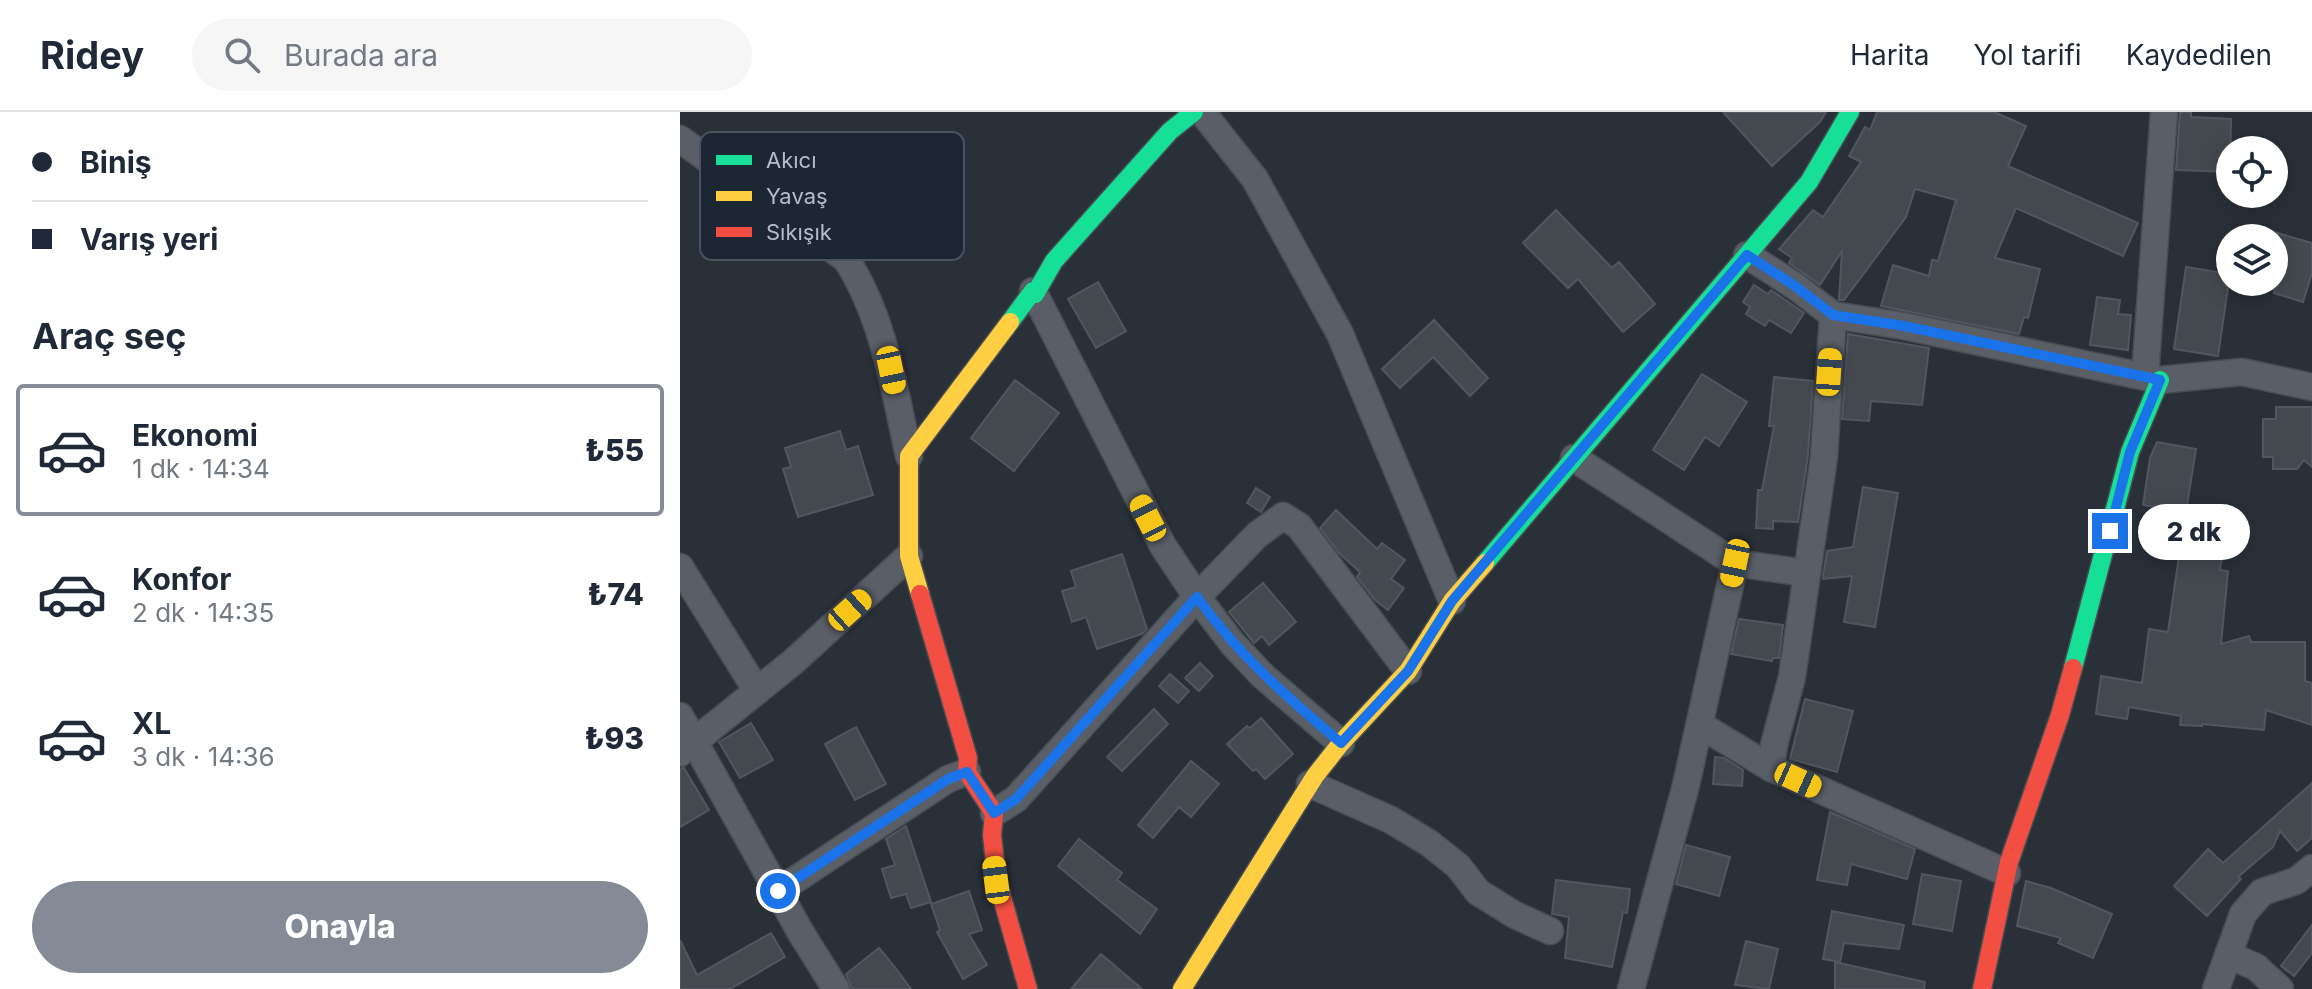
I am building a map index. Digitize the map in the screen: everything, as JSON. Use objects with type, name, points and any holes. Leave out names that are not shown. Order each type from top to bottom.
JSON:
[{"type":"street","points":[[1033,291],[1035,294],[1054,261],[1148,155],[1170,131],[1194,112]]},
{"type":"street","points":[[1202,112],[1255,179],[1340,334],[1452,601]]},
{"type":"street","points":[[1182,989],[1310,784],[1341,743],[1408,671],[1452,601],[1809,182],[1850,112]]},
{"type":"street","points":[[1982,989],[2007,873],[2060,715],[2152,378],[2164,112]]},
{"type":"street","points":[[680,139],[700,153]]},
{"type":"street","points":[[1747,255],[1833,315],[1904,326],[2152,378],[2242,372],[2312,387]]},
{"type":"street","points":[[847,260],[864,286],[884,342],[909,456],[909,556],[968,758],[967,772],[994,813],[991,832],[996,880],[1028,989]]},
{"type":"street","points":[[909,456],[1033,291]]},
{"type":"street","points":[[1033,291],[1163,546],[1197,597],[1232,643],[1263,676],[1341,743]]},
{"type":"street","points":[[1771,768],[1792,677],[1824,457],[1833,315]]},
{"type":"street","points":[[1574,458],[1735,563],[1806,573]]},
{"type":"street","points":[[994,813],[1016,799],[1197,597],[1257,535],[1283,516],[1299,526],[1408,671]]},
{"type":"street","points":[[688,748],[909,556]]},
{"type":"street","points":[[1631,989],[1686,785],[1735,563]]},
{"type":"street","points":[[680,567],[757,691]]},
{"type":"street","points":[[680,716],[688,748],[836,989]]},
{"type":"street","points":[[1700,725],[1771,768],[2007,873]]},
{"type":"street","points":[[778,891],[948,779],[967,772]]},
{"type":"street","points":[[1310,784],[1391,820],[1416,835],[1458,866],[1478,892],[1515,915],[1550,931]]},
{"type":"street","points":[[2216,989],[2243,914],[2262,892],[2296,881],[2312,868]]},
{"type":"street","points":[[2228,955],[2256,967],[2280,989]]},
{"type":"building","points":[[1723,112],[1826,112],[1820,122],[1772,166]]},
{"type":"building","points":[[1877,112],[1994,112],[2026,126],[2008,166],[2138,223],[2123,256],[2016,208],[1995,258],[2040,269],[2028,318],[2024,317],[2019,334],[1881,306],[1893,265],[1929,276],[1932,260],[1938,261],[1956,200],[1915,189],[1906,217],[1844,300],[1839,300],[1842,251],[1820,285],[1789,263],[1792,258],[1779,249],[1813,210],[1823,217],[1861,162],[1849,156],[1865,127],[1870,130]]},
{"type":"building","points":[[2180,112],[2191,112],[2191,117],[2231,119],[2231,136],[2216,136],[2216,171],[2176,170]]},
{"type":"building","points":[[1556,210],[1612,268],[1619,262],[1655,304],[1623,332],[1578,279],[1568,288],[1523,243]]},
{"type":"building","points":[[2288,236],[2312,243],[2312,273],[2303,302],[2284,296],[2288,296]]},
{"type":"building","points":[[2186,267],[2216,272],[2216,296],[2227,296],[2218,356],[2174,349]]},
{"type":"building","points":[[1098,282],[1126,331],[1096,348],[1068,299]]},
{"type":"building","points":[[1754,285],[1768,294],[1771,290],[1804,313],[1791,333],[1769,320],[1765,326],[1746,314],[1750,307],[1743,302]]},
{"type":"building","points":[[2097,297],[2120,300],[2118,314],[2131,315],[2128,350],[2090,345]]},
{"type":"building","points":[[1434,320],[1488,378],[1470,396],[1433,357],[1400,388],[1382,369]]},
{"type":"building","points":[[1848,334],[1929,348],[1922,405],[1871,401],[1869,421],[1842,419]]},
{"type":"building","points":[[1702,374],[1747,402],[1719,446],[1705,437],[1684,470],[1653,450]]},
{"type":"building","points":[[1774,377],[1813,381],[1808,455],[1798,522],[1773,521],[1773,529],[1756,528],[1758,490],[1762,490],[1774,426],[1769,426]]},
{"type":"building","points":[[1015,380],[1059,413],[1014,471],[971,438]]},
{"type":"building","points":[[2276,407],[2312,407],[2312,467],[2304,460],[2297,469],[2273,469],[2273,457],[2263,457],[2263,419],[2276,419]]},
{"type":"building","points":[[840,431],[846,450],[858,446],[873,495],[798,517],[783,469],[791,467],[785,448]]},
{"type":"building","points":[[2157,442],[2196,449],[2186,512],[2143,505],[2150,458]]},
{"type":"building","points":[[1863,487],[1898,493],[1875,627],[1844,622],[1852,576],[1823,579],[1827,551],[1853,547]]},
{"type":"building","points":[[1256,488],[1270,497],[1261,512],[1247,503]]},
{"type":"building","points":[[1336,510],[1377,549],[1382,543],[1405,560],[1391,579],[1404,588],[1388,610],[1375,600],[1357,577],[1360,572],[1339,553],[1320,528]]},
{"type":"building","points":[[2183,528],[2226,535],[2220,570],[2228,571],[2221,644],[2249,636],[2251,642],[2305,642],[2305,681],[2312,683],[2312,725],[2266,710],[2264,730],[2180,725],[2181,716],[2129,707],[2127,719],[2096,714],[2101,676],[2142,683],[2149,629],[2168,632]]},
{"type":"building","points":[[1122,554],[1147,629],[1142,634],[1097,649],[1086,617],[1072,622],[1062,591],[1076,587],[1071,571]]},
{"type":"building","points":[[1263,583],[1296,622],[1269,645],[1262,636],[1254,643],[1229,612]]},
{"type":"building","points":[[1739,619],[1783,625],[1779,658],[1772,661],[1731,654]]},
{"type":"building","points":[[1200,663],[1213,676],[1199,691],[1185,678]]},
{"type":"building","points":[[1170,674],[1189,691],[1178,703],[1159,686]]},
{"type":"building","points":[[1805,699],[1853,711],[1837,772],[1790,759]]},
{"type":"building","points":[[1154,709],[1168,724],[1122,771],[1107,757]]},
{"type":"building","points":[[1261,718],[1293,754],[1265,779],[1227,744]]},
{"type":"building","points":[[751,723],[773,760],[740,778],[719,742]]},
{"type":"building","points":[[856,727],[886,784],[855,800],[825,744]]},
{"type":"building","points":[[1715,757],[1724,758],[1743,770],[1742,786],[1713,784]]},
{"type":"building","points":[[1191,761],[1219,784],[1191,817],[1179,807],[1153,838],[1138,825]]},
{"type":"building","points":[[684,768],[709,810],[680,827],[680,769]]},
{"type":"building","points":[[2312,783],[2312,838],[2297,851],[2280,831],[2273,847],[2238,877],[2241,879],[2207,916],[2174,886],[2208,849],[2223,863]]},
{"type":"building","points":[[1830,812],[1915,849],[1907,879],[1851,864],[1847,885],[1817,880]]},
{"type":"building","points":[[906,826],[931,902],[911,908],[906,894],[891,898],[882,869],[895,865],[886,839]]},
{"type":"building","points":[[1079,839],[1122,873],[1117,880],[1157,909],[1140,934],[1058,866]]},
{"type":"building","points":[[1686,845],[1730,857],[1719,896],[1676,884]]},
{"type":"building","points":[[1922,874],[1961,881],[1952,931],[1913,924]]},
{"type":"building","points":[[1556,880],[1630,889],[1627,913],[1623,912],[1612,967],[1565,958],[1569,917],[1552,914]]},
{"type":"building","points":[[2026,881],[2051,888],[2112,914],[2093,958],[2058,943],[2061,938],[2017,926]]},
{"type":"building","points":[[969,891],[982,930],[969,934],[987,965],[963,979],[937,932],[940,930],[931,904]]},
{"type":"building","points":[[1832,911],[1904,925],[1899,949],[1844,943],[1840,962],[1823,959]]},
{"type":"building","points":[[2312,925],[2312,953],[2294,976],[2281,966]]},
{"type":"building","points":[[771,933],[785,957],[730,989],[680,989],[680,940],[697,975]]},
{"type":"building","points":[[1746,941],[1778,949],[1769,989],[1735,985]]},
{"type":"building","points":[[879,948],[911,989],[852,989],[846,974]]},
{"type":"building","points":[[1101,954],[1142,989],[1071,989]]},
{"type":"building","points":[[1835,962],[1925,982],[1924,989],[1835,989]]},
{"type":"traffic: fast","points":[[1010,322],[1033,291],[1035,294],[1054,261],[1170,131],[1194,112]]},
{"type":"traffic: fast","points":[[1485,563],[1809,182],[1850,112]]},
{"type":"traffic: fast","points":[[2073,668],[2130,452],[2160,380]]},
{"type":"traffic: slow","points":[[920,594],[909,556],[909,456],[1010,322]]},
{"type":"traffic: slow","points":[[1182,989],[1315,776],[1341,743],[1408,671],[1452,601],[1485,563]]},
{"type":"traffic: jam","points":[[920,594],[968,758],[967,772],[994,813],[992,835],[997,880],[1028,989]]},
{"type":"traffic: jam","points":[[1982,989],[2009,862],[2073,668]]},
{"type":"route","points":[[778,891],[948,779],[967,772],[994,813],[1016,799],[1197,597],[1232,643],[1263,676],[1341,743],[1408,671],[1452,601],[1747,255],[1833,315],[1904,326],[2160,380],[2130,452],[2110,531]]}]
